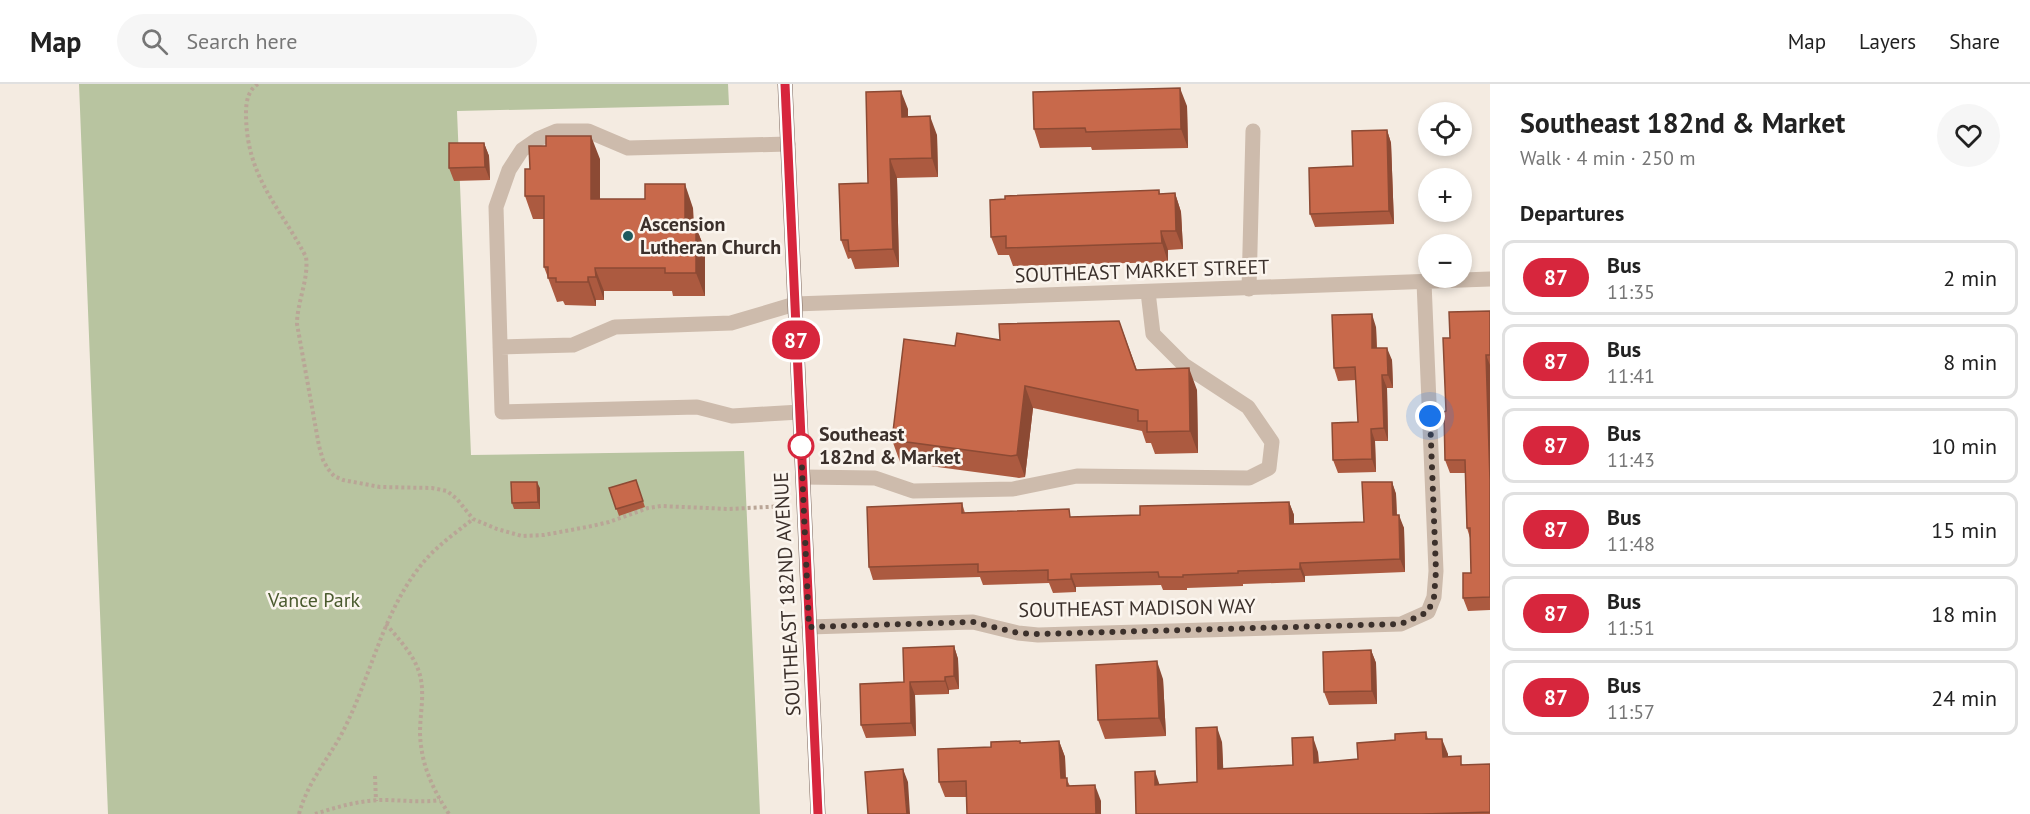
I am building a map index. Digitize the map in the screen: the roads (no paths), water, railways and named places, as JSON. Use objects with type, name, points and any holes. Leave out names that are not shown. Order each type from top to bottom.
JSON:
[{"type":"main road","name":"SOUTHEAST 182ND AVENUE","points":[[785,84],[818,814]]},
{"type":"street","points":[[788,144],[628,148],[588,131],[557,131],[538,139],[522,150],[509,170],[496,207],[502,412],[697,407],[732,416],[800,412]]},
{"type":"street","points":[[1249,289],[1253,131]]},
{"type":"street","name":"SOUTHEAST MARKET STREET","points":[[1472,280],[1490,279]]},
{"type":"street","name":"SOUTHEAST MARKET STREET","points":[[500,347],[573,345],[615,327],[731,323],[795,304],[1418,282]]},
{"type":"street","name":"SOUTHEAST MADISON WAY","points":[[809,627],[973,622],[1018,633],[1038,634],[1401,624],[1428,612],[1434,597],[1436,571],[1424,288]]},
{"type":"street","points":[[802,477],[875,478],[913,491],[1013,489],[1077,476],[1249,478],[1269,468],[1272,441],[1248,407],[1184,365],[1153,334],[1148,292]]},
{"type":"place","name":"Ascension Lutheran Church","points":[[628,236]]},
{"type":"place","name":"Southeast 182nd & Market","points":[[801,446]]},
{"type":"park label","name":"Vance Park","points":[[314,600]]}]
